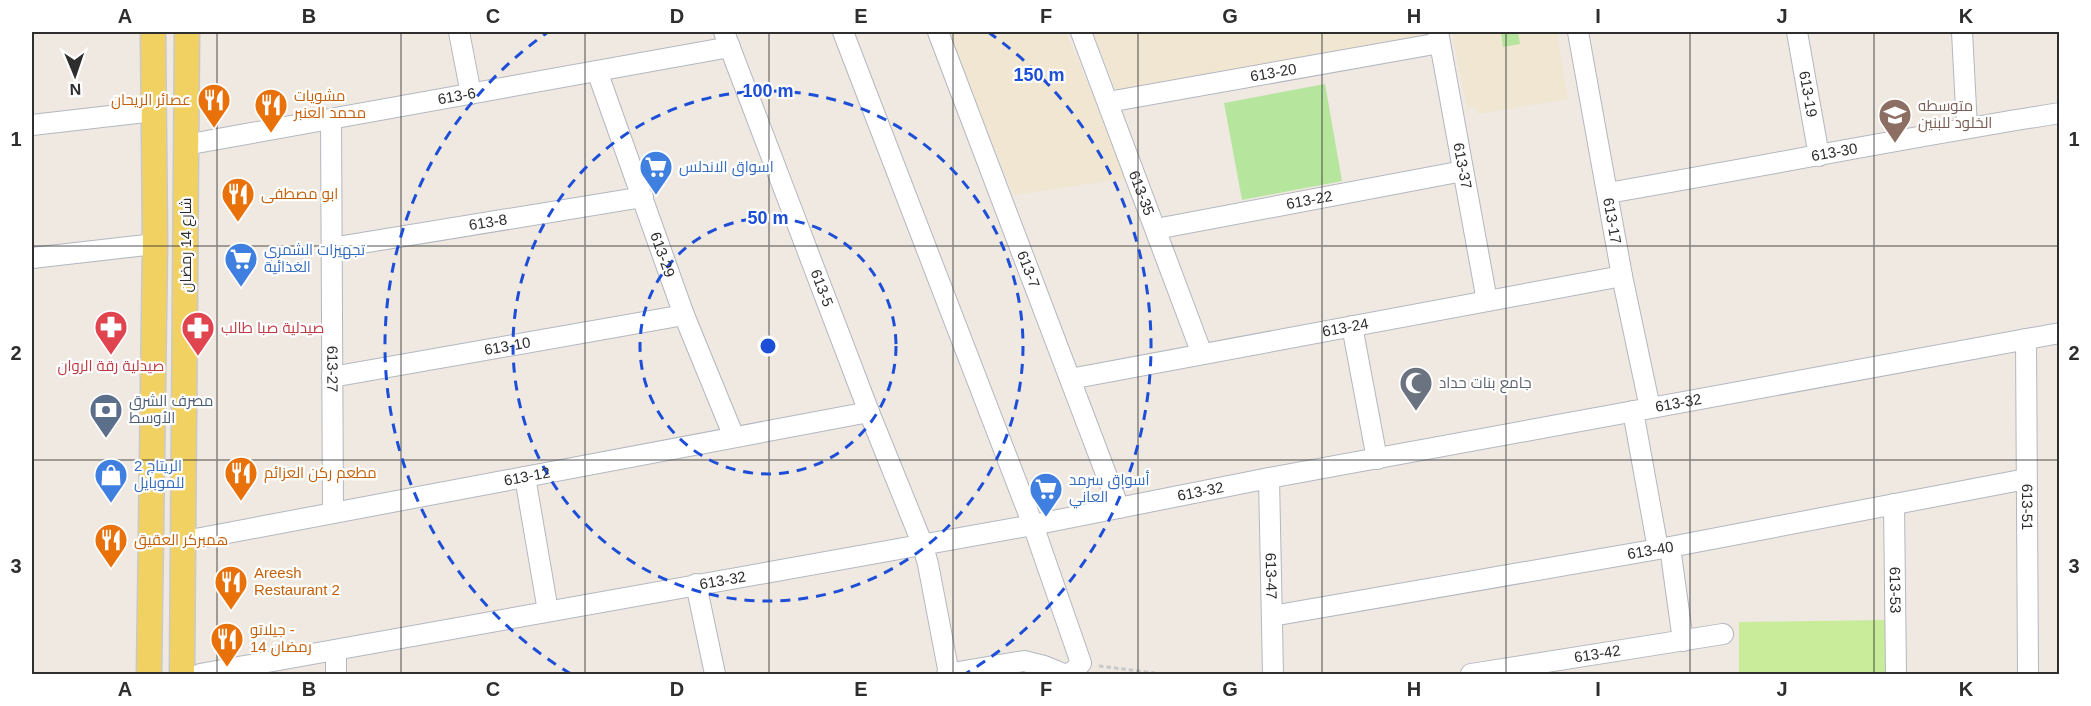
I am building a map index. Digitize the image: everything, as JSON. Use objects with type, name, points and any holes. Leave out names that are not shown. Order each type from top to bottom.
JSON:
[{"type":"main road","name":"شارع 14 رمضان","points":[[149,675],[155,244],[153,32]]},
{"type":"main road","name":"شارع 14 رمضان","points":[[182,675],[187,32]]},
{"type":"street","points":[[459,32],[471,94]]},
{"type":"street","points":[[843,32],[1033,525],[1081,663],[1072,673],[1063,674],[1024,661],[948,674]]},
{"type":"street","name":"613-7","points":[[938,32],[1119,508]]},
{"type":"street","name":"613-35","points":[[1082,32],[1202,354]]},
{"type":"street","name":"613-17","points":[[1578,32],[1622,276],[1664,548],[1683,641]]},
{"type":"street","name":"613-19","points":[[1797,32],[1819,156]]},
{"type":"street","points":[[1962,32],[1967,127]]},
{"type":"street","name":"613-20","points":[[1108,102],[1439,38]]},
{"type":"street","name":"613-37","points":[[1439,38],[1487,301]]},
{"type":"street","name":"613-6","points":[[185,145],[597,71],[727,39]]},
{"type":"street","name":"613-5","points":[[727,39],[869,412],[922,543],[948,674]]},
{"type":"street","name":"613-29","points":[[597,71],[684,315],[734,437]]},
{"type":"street","points":[[32,125],[154,111]]},
{"type":"street","name":"613-30","points":[[1608,193],[1967,127],[2060,113]]},
{"type":"street","name":"613-27","points":[[331,119],[333,513]]},
{"type":"street","name":"613-22","points":[[1156,229],[1463,171]]},
{"type":"street","name":"613-8","points":[[332,248],[643,196]]},
{"type":"street","points":[[32,258],[155,244]]},
{"type":"street","name":"613-24","points":[[1070,379],[1622,276]]},
{"type":"street","name":"613-10","points":[[332,377],[684,315]]},
{"type":"street","points":[[1352,326],[1377,459]]},
{"type":"street","name":"613-32","points":[[200,675],[922,543],[1033,525],[1269,478],[2060,333]]},
{"type":"street","name":"613-51","points":[[2026,339],[2028,675]]},
{"type":"street","name":"613-12","points":[[184,541],[869,412]]},
{"type":"street","points":[[525,477],[548,611]]},
{"type":"street","name":"613-47","points":[[1269,478],[1273,675]]},
{"type":"street","name":"613-40","points":[[1272,616],[1664,548],[2026,478]]},
{"type":"street","name":"613-53","points":[[1894,504],[1896,675]]},
{"type":"street","points":[[696,584],[715,675]]},
{"type":"street","name":"613-42","points":[[1471,675],[1723,634]]},
{"type":"street","points":[[336,650],[336,675]]},
{"type":"path","points":[[1081,663],[1163,675]]},
{"type":"shaded area","points":[[948,32],[1066,32],[1128,178],[1013,195]]},
{"type":"shaded area","points":[[1093,32],[1427,32],[1427,35],[1118,91]]},
{"type":"shaded area","points":[[1452,32],[1557,32],[1568,99],[1477,114],[1476,107],[1467,108]]},
{"type":"green space","points":[[1501,32],[1518,32],[1520,44],[1503,47]]},
{"type":"green space","points":[[1325,84],[1342,181],[1242,200],[1224,103]]},
{"type":"green space","points":[[1886,620],[1886,674],[1739,674],[1739,622]]},
{"type":"place","name":"عصائر الريحان","points":[[214,129]]},
{"type":"place","name":"مشويات محمد العنبر","points":[[271,134]]},
{"type":"place","name":"متوسطه الخلود للبنين","points":[[1895,144]]},
{"type":"place","name":"اسواق الاندلس","points":[[656,196]]},
{"type":"place","name":"ابو مصطفى","points":[[238,223]]},
{"type":"place","name":"تجهيزات الشمري الغذائية","points":[[241,288]]},
{"type":"place","name":"صيدلية رقة الروان","points":[[111,356]]},
{"type":"place","name":"صيدلية صبا طالب","points":[[198,357]]},
{"type":"place","name":"جامع بنات حداد","points":[[1416,412]]},
{"type":"place","name":"مصرف الشرق الأوسط","points":[[106,439]]},
{"type":"place","name":"مطعم ركن العزائم","points":[[241,502]]},
{"type":"place","name":"الريتاج 2 للموبايل","points":[[111,504]]},
{"type":"place","name":"أسواق سرمد العاني","points":[[1046,518]]},
{"type":"place","name":"همبركر العقيق","points":[[111,569]]},
{"type":"place","name":"Areesh Restaurant 2","points":[[231,611]]},
{"type":"place","name":"جيلاتو - 14 رمضان","points":[[227,668]]}]
